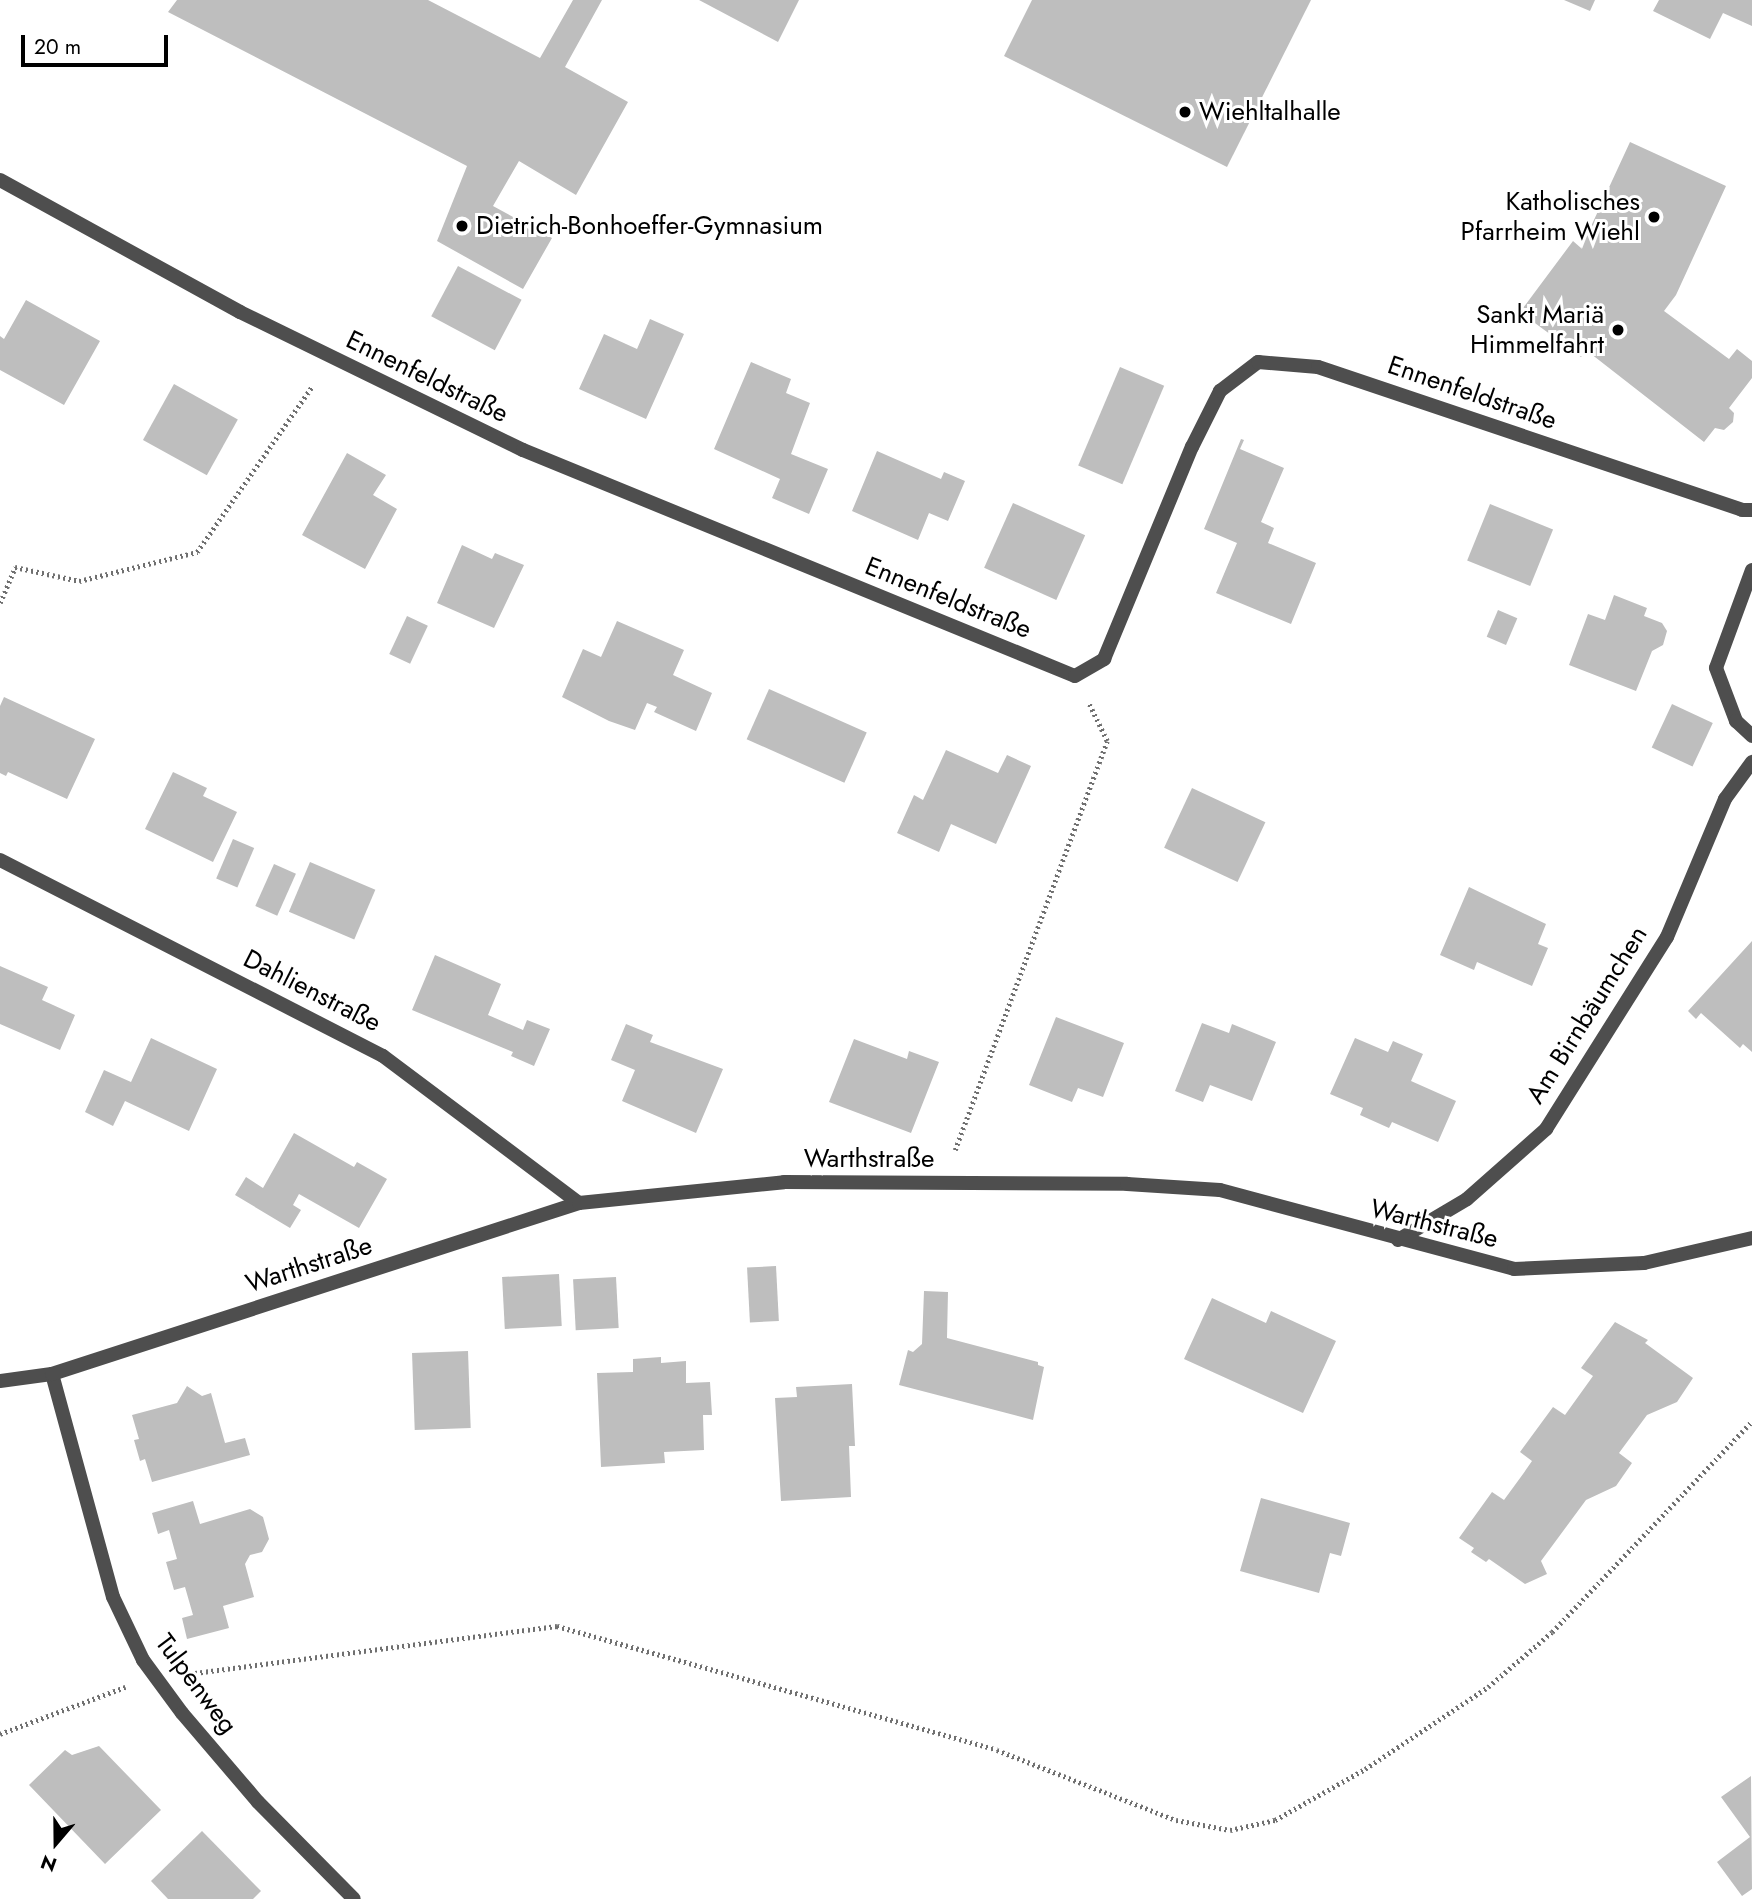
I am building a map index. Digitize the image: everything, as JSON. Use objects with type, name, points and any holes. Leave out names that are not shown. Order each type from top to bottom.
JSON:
[{"type":"street","name":"Ennenfeldstraße","points":[[0,180],[240,312],[523,450],[1075,676],[1104,659],[1192,447],[1220,391],[1258,362],[1318,367],[1742,510],[1752,510]]},
{"type":"street","points":[[1752,570],[1716,668],[1736,720],[1752,736]]},
{"type":"street","name":"Am Birnbäumchen","points":[[1398,1240],[1467,1199],[1546,1129],[1667,937],[1725,799],[1752,762]]},
{"type":"street","name":"Dahlienstraße","points":[[0,860],[383,1056],[579,1203]]},
{"type":"street","name":"Warthstraße","points":[[0,1381],[52,1374],[579,1203],[784,1182],[1127,1184],[1220,1190],[1514,1269],[1644,1264],[1752,1238]]},
{"type":"street","name":"Tulpenweg","points":[[52,1374],[113,1597],[143,1660],[258,1802],[354,1899]]},
{"type":"path","points":[[0,603],[15,567],[79,581],[197,552],[331,358]]},
{"type":"path","points":[[942,1184],[1107,741],[1075,676]]},
{"type":"path","points":[[0,1734],[155,1676],[243,1669],[557,1626],[997,1750],[1176,1820],[1230,1830],[1275,1820],[1365,1769],[1488,1687],[1552,1632],[1752,1421]]},
{"type":"building","points":[[177,0],[428,0],[540,58],[573,0],[602,0],[565,67],[628,102],[576,195],[519,161],[493,206],[552,238],[523,289],[437,241],[467,166],[168,12]]},
{"type":"building","points":[[699,0],[799,0],[778,42]]},
{"type":"building","name":"Wiehltalhalle","points":[[1032,0],[1311,0],[1227,167],[1004,56]]},
{"type":"building","points":[[1564,0],[1595,0],[1590,11]]},
{"type":"building","points":[[1659,0],[1752,0],[1752,26],[1723,13],[1710,39],[1653,11]]},
{"type":"building","points":[[1630,142],[1726,186],[1676,295],[1664,311],[1729,359],[1737,349],[1752,361],[1752,378],[1729,408],[1734,413],[1733,422],[1724,430],[1715,428],[1704,442],[1586,350],[1581,357],[1520,312],[1573,241],[1581,248]]},
{"type":"building","points":[[458,266],[522,300],[495,350],[431,316]]},
{"type":"building","points":[[26,300],[100,341],[64,405],[0,370],[0,336],[4,339]]},
{"type":"building","points":[[650,319],[684,334],[646,419],[579,389],[604,334],[637,349]]},
{"type":"building","points":[[751,362],[791,379],[786,393],[810,403],[791,454],[828,469],[809,514],[772,498],[780,479],[714,449]]},
{"type":"building","points":[[1120,367],[1164,386],[1122,484],[1078,465]]},
{"type":"building","points":[[174,384],[238,419],[207,475],[143,440]]},
{"type":"building","points":[[1241,439],[1244,440],[1240,449],[1284,468],[1261,522],[1274,528],[1268,543],[1316,563],[1291,624],[1216,593],[1237,543],[1204,529]]},
{"type":"building","points":[[877,451],[941,479],[944,472],[965,481],[948,521],[929,513],[918,540],[852,511]]},
{"type":"building","points":[[347,453],[386,475],[373,495],[397,509],[365,569],[302,535]]},
{"type":"building","points":[[1013,503],[1085,535],[1056,600],[984,568]]},
{"type":"building","points":[[1490,504],[1553,529],[1530,586],[1467,561]]},
{"type":"building","points":[[462,545],[492,559],[495,553],[524,565],[494,628],[437,603]]},
{"type":"building","points":[[1614,595],[1647,608],[1644,616],[1662,623],[1667,631],[1663,645],[1652,651],[1636,691],[1569,665],[1588,614],[1605,620]]},
{"type":"building","points":[[1498,610],[1517,618],[1506,645],[1487,637]]},
{"type":"building","points":[[407,616],[428,626],[410,664],[389,654]]},
{"type":"building","points":[[617,621],[684,650],[673,675],[712,693],[696,731],[654,712],[657,707],[647,703],[635,730],[609,721],[562,697],[583,649],[601,657]]},
{"type":"building","points":[[769,689],[867,733],[844,783],[747,739]]},
{"type":"building","points":[[4,697],[95,739],[67,799],[8,772],[6,776],[0,773],[0,706]]},
{"type":"building","points":[[1672,704],[1713,723],[1692,767],[1652,748]]},
{"type":"building","points":[[946,750],[998,773],[1007,755],[1031,766],[996,844],[951,824],[939,852],[897,833],[914,795],[923,800]]},
{"type":"building","points":[[173,772],[207,788],[203,796],[237,812],[213,862],[145,829]]},
{"type":"building","points":[[1192,788],[1265,822],[1238,882],[1164,848]]},
{"type":"building","points":[[233,839],[254,848],[237,888],[216,879]]},
{"type":"building","points":[[310,862],[375,890],[354,939],[289,912]]},
{"type":"building","points":[[274,864],[296,874],[277,916],[255,906]]},
{"type":"building","points":[[1469,887],[1546,924],[1538,944],[1548,948],[1532,986],[1477,962],[1474,970],[1440,955]]},
{"type":"building","points":[[1752,941],[1752,1052],[1743,1044],[1740,1048],[1701,1013],[1696,1019],[1688,1011]]},
{"type":"building","points":[[435,955],[501,984],[488,1015],[523,1030],[527,1020],[550,1029],[534,1066],[511,1056],[513,1052],[412,1010]]},
{"type":"building","points":[[0,966],[48,987],[42,1000],[75,1015],[60,1050],[0,1024]]},
{"type":"building","points":[[1056,1017],[1124,1043],[1103,1097],[1078,1088],[1072,1102],[1029,1085]]},
{"type":"building","points":[[1202,1023],[1229,1033],[1232,1024],[1276,1042],[1252,1101],[1210,1085],[1203,1102],[1175,1091]]},
{"type":"building","points":[[626,1024],[653,1035],[650,1042],[723,1069],[696,1133],[622,1101],[635,1070],[611,1060]]},
{"type":"building","points":[[151,1038],[217,1069],[189,1131],[125,1101],[113,1126],[85,1112],[104,1070],[131,1082]]},
{"type":"building","points":[[1355,1038],[1388,1052],[1393,1041],[1423,1054],[1411,1081],[1456,1101],[1438,1142],[1392,1122],[1389,1128],[1360,1115],[1363,1108],[1330,1094]]},
{"type":"building","points":[[854,1039],[907,1059],[909,1051],[939,1062],[911,1133],[829,1102]]},
{"type":"building","points":[[294,1133],[354,1167],[357,1162],[387,1179],[359,1228],[299,1194],[293,1205],[301,1210],[290,1228],[235,1195],[246,1177],[263,1188]]},
{"type":"building","points":[[776,1266],[779,1321],[750,1322],[747,1268]]},
{"type":"building","points":[[559,1274],[562,1326],[505,1329],[502,1277]]},
{"type":"building","points":[[616,1277],[619,1328],[576,1330],[573,1279]]},
{"type":"building","points":[[924,1291],[948,1292],[947,1338],[1038,1362],[1038,1365],[1044,1367],[1033,1420],[899,1385],[908,1350],[913,1352],[922,1344]]},
{"type":"building","points":[[1212,1298],[1266,1323],[1271,1311],[1336,1341],[1303,1413],[1184,1359]]},
{"type":"building","points":[[1615,1322],[1648,1340],[1645,1343],[1693,1378],[1677,1402],[1647,1415],[1619,1453],[1632,1463],[1616,1486],[1586,1500],[1541,1561],[1547,1574],[1525,1584],[1489,1559],[1486,1562],[1471,1552],[1474,1548],[1459,1538],[1492,1492],[1504,1500],[1523,1474],[1532,1461],[1520,1452],[1553,1407],[1565,1415],[1593,1376],[1581,1368]]},
{"type":"building","points":[[468,1351],[471,1428],[415,1430],[412,1353]]},
{"type":"building","points":[[661,1357],[661,1363],[686,1361],[686,1383],[710,1382],[712,1415],[703,1415],[704,1450],[664,1452],[665,1463],[601,1467],[597,1373],[633,1372],[633,1359]]},
{"type":"building","points":[[852,1384],[855,1446],[849,1446],[851,1497],[781,1501],[775,1398],[797,1397],[796,1387]]},
{"type":"building","points":[[187,1386],[202,1396],[211,1393],[225,1443],[245,1438],[250,1455],[152,1482],[145,1459],[140,1461],[134,1440],[139,1439],[132,1415],[177,1403]]},
{"type":"building","points":[[1261,1498],[1350,1523],[1341,1556],[1330,1553],[1319,1593],[1240,1571]]},
{"type":"building","points":[[193,1501],[200,1524],[250,1509],[263,1517],[269,1539],[262,1552],[250,1555],[245,1564],[254,1597],[223,1606],[229,1628],[187,1639],[182,1618],[193,1615],[185,1587],[174,1590],[166,1562],[177,1559],[169,1530],[158,1534],[152,1513]]},
{"type":"building","points":[[99,1746],[161,1810],[105,1864],[29,1785],[65,1750],[72,1755]]},
{"type":"building","points":[[1751,1776],[1752,1889],[1742,1896],[1717,1862],[1750,1837],[1721,1797]]},
{"type":"building","points":[[202,1831],[261,1891],[253,1899],[168,1899],[151,1881]]},
{"type":"place","name":"Wiehltalhalle","points":[[1185,112]]},
{"type":"place","name":"Katholisches Pfarrheim Wiehl","points":[[1654,217]]},
{"type":"place","name":"Dietrich-Bonhoeffer-Gymnasium","points":[[462,226]]},
{"type":"place","name":"Sankt Mariä Himmelfahrt","points":[[1618,330]]}]
